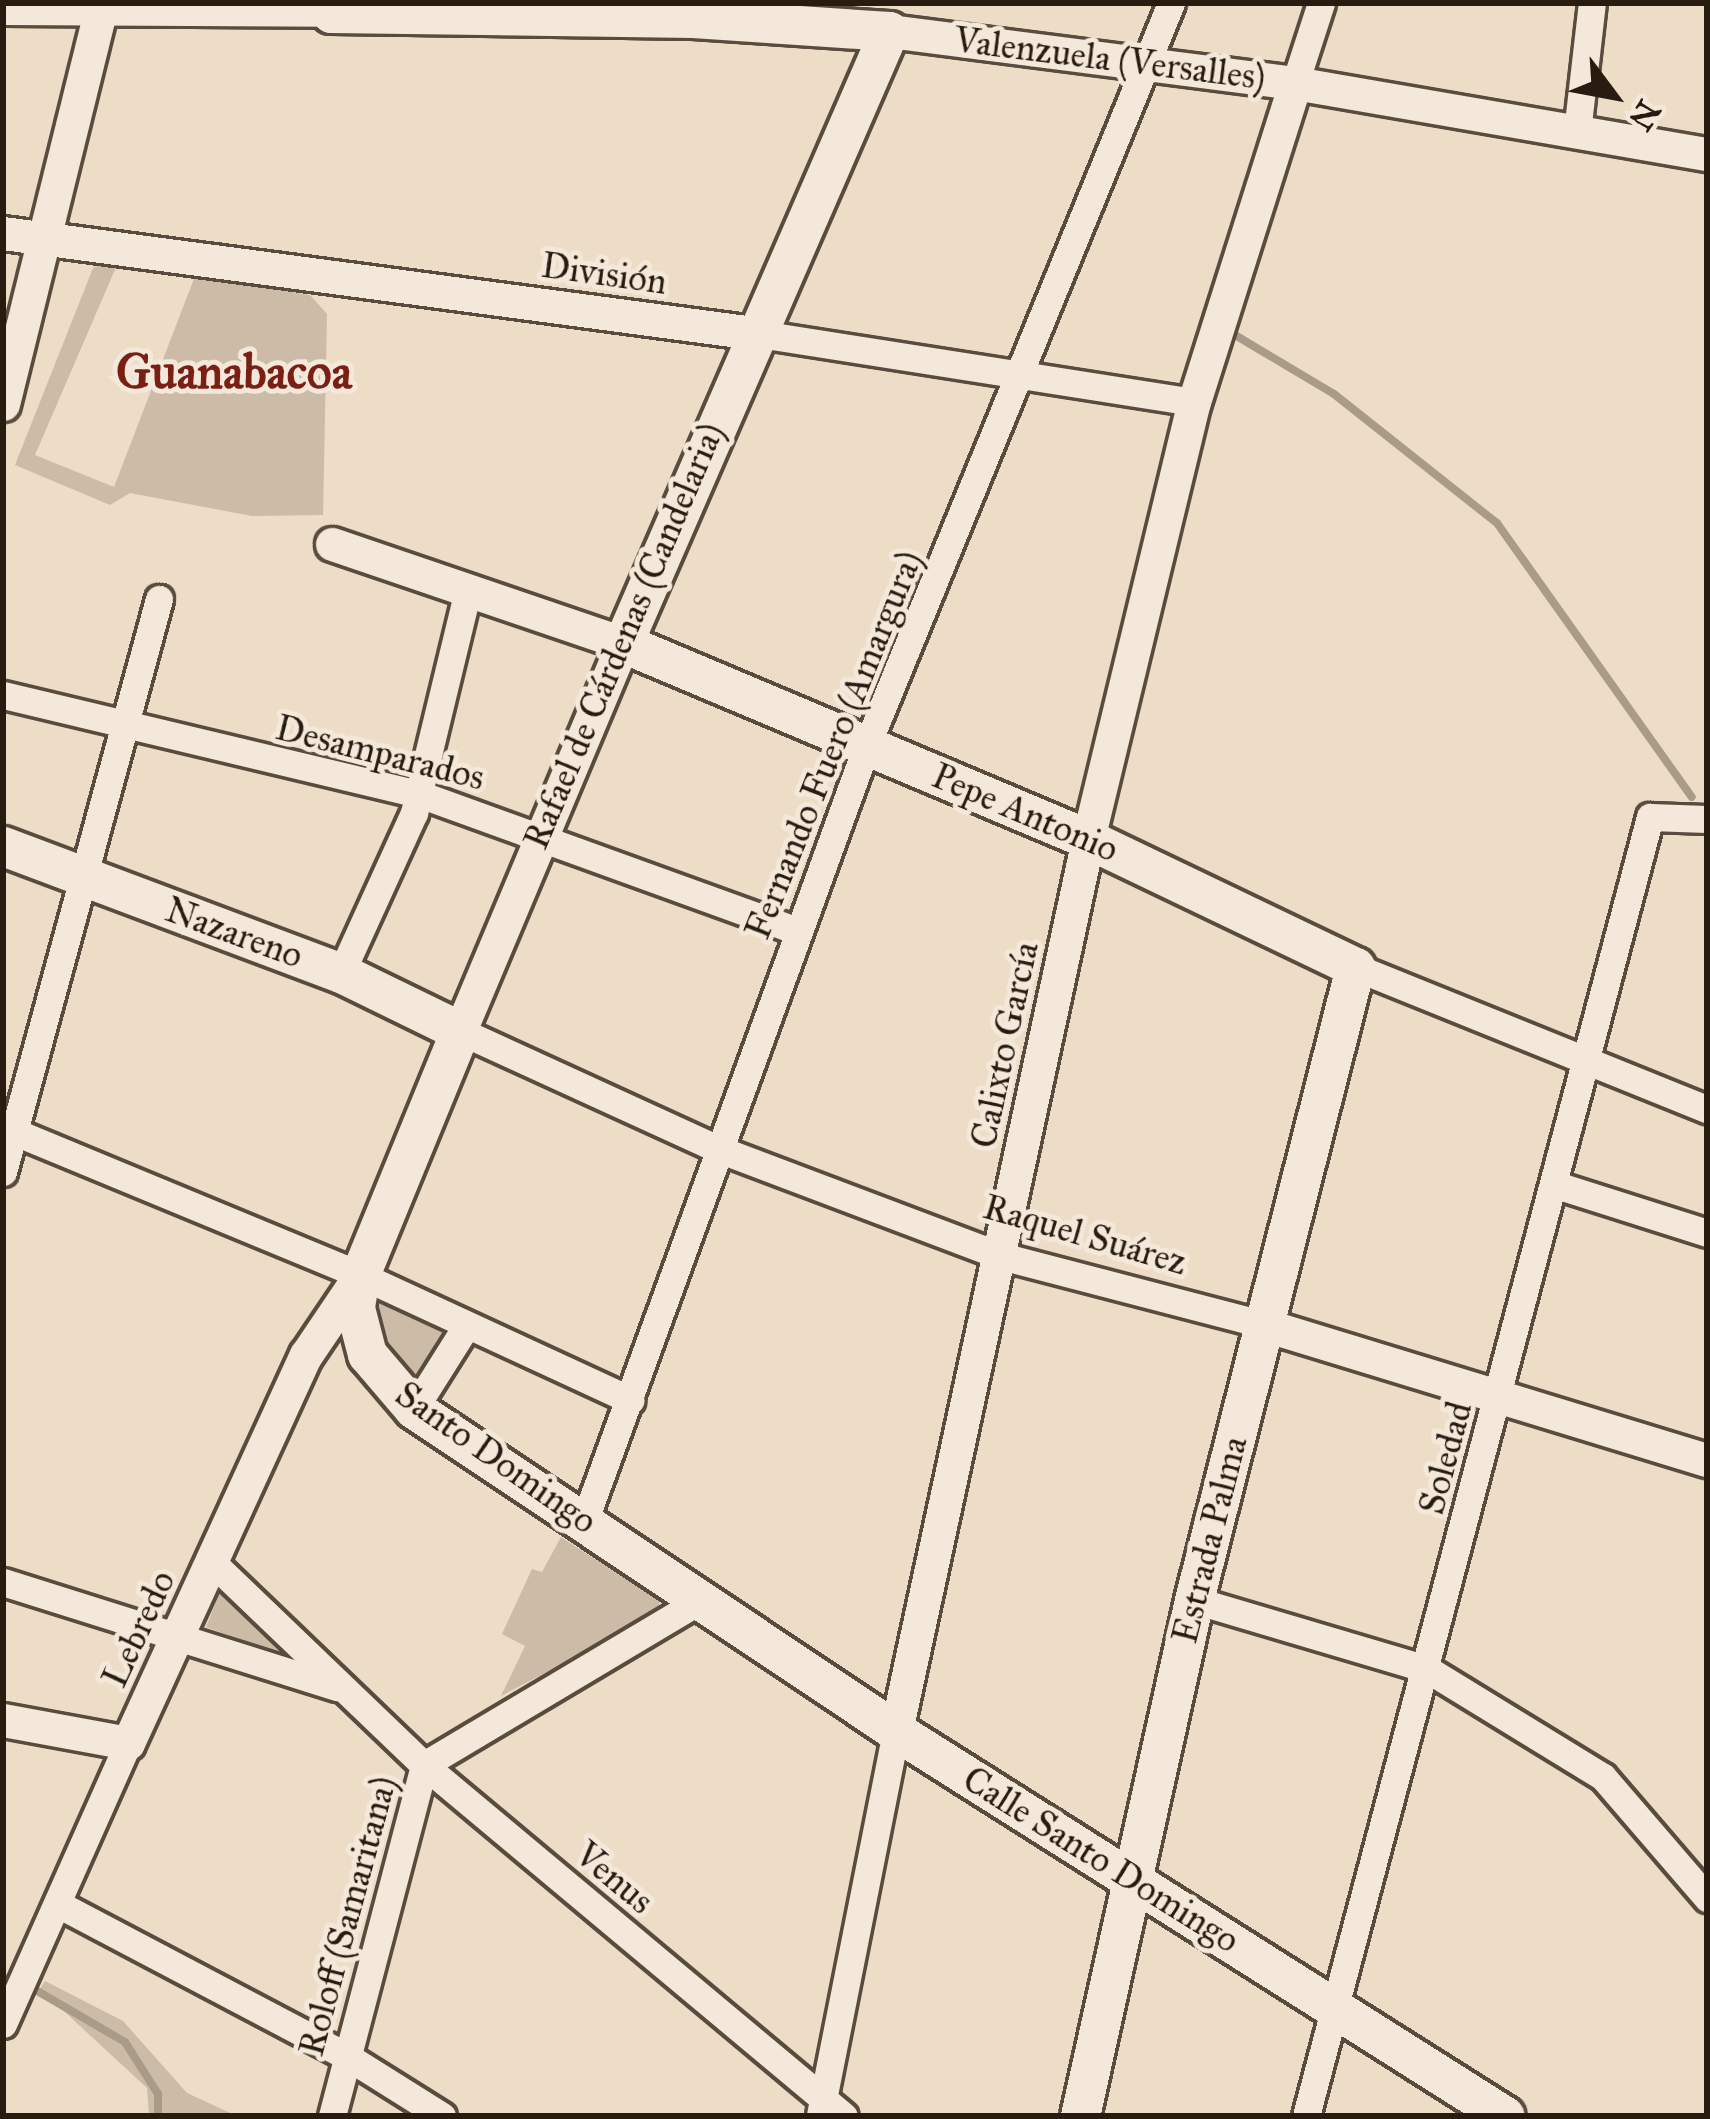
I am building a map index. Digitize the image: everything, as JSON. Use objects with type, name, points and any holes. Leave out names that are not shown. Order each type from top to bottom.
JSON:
[{"type":"main road","name":"Valenzuela (Versalles)","points":[[331,8],[895,17]]},
{"type":"main road","name":"Rafael de Cárdenas (Candelaria)","points":[[623,643],[895,17]]},
{"type":"main road","name":"Pepe Antonio","points":[[623,643],[1088,838],[1355,967]]},
{"type":"main road","name":"Nazareno","points":[[3,846],[340,973],[460,1031]]},
{"type":"main road","name":"Estrada Palma","points":[[1080,2116],[1194,1600],[1355,967]]},
{"type":"main road","name":"Rafael de Cárdenas (Candelaria)","points":[[360,1275],[460,1031]]},
{"type":"main road","name":"Santo Domingo","points":[[360,1275],[359,1332],[386,1381],[414,1408],[699,1601]]},
{"type":"main road","name":"Calle Santo Domingo","points":[[699,1601],[1504,2116]]},
{"type":"street","name":"Fernando Fuero (Amargura)","points":[[584,1522],[867,745],[1023,375],[1171,3]]},
{"type":"street","name":"Calixto García","points":[[829,2111],[896,1731],[1088,838],[1193,402],[1321,3]]},
{"type":"street","points":[[1577,132],[1592,3]]},
{"type":"street","points":[[3,404],[101,8]]},
{"type":"street","name":"Valenzuela (Versalles)","points":[[3,11],[331,8]]},
{"type":"street","name":"Valenzuela (Versalles)","points":[[895,17],[1707,154]]},
{"type":"street","name":"División","points":[[3,233],[754,334],[1193,402]]},
{"type":"street","name":"Pepe Antonio","points":[[332,544],[623,643]]},
{"type":"street","points":[[340,973],[419,794],[468,590]]},
{"type":"street","points":[[3,1172],[9,1129],[86,879],[159,599]]},
{"type":"street","name":"Rafael de Cárdenas (Candelaria)","points":[[460,1031],[623,643]]},
{"type":"street","name":"Desamparados","points":[[3,695],[124,729],[419,794],[798,931]]},
{"type":"street","name":"Soledad","points":[[1306,2116],[1650,817],[1707,819]]},
{"type":"street","name":"Pepe Antonio","points":[[1355,967],[1707,1109]]},
{"type":"street","name":"Raquel Suárez","points":[[460,1031],[718,1149],[1001,1256],[1264,1325],[1707,1460]]},
{"type":"street","points":[[9,1129],[360,1275],[630,1400]]},
{"type":"street","points":[[1556,1185],[1707,1233]]},
{"type":"street","name":"Lebredo","points":[[3,2024],[306,1354],[360,1275]]},
{"type":"street","points":[[414,1408],[467,1324]]},
{"type":"street","points":[[306,1354],[337,1350],[386,1381]]},
{"type":"street","name":"Venus","points":[[213,1564],[424,1765],[829,2111]]},
{"type":"street","name":"Venus","points":[[3,1582],[342,1688]]},
{"type":"street","points":[[1194,1600],[1427,1669],[1603,1778],[1707,1898]]},
{"type":"street","name":"Roloff (Samaritana)","points":[[332,2116],[424,1765],[699,1601]]},
{"type":"street","points":[[3,1720],[128,1742]]},
{"type":"street","points":[[58,1904],[349,2057],[442,2116]]},
{"type":"shaded area","points":[[117,265],[35,455],[114,487],[195,276],[310,295],[327,314],[323,515],[252,516],[130,493],[110,505],[15,465],[93,268]]},
{"type":"shaded area","points":[[376,1298],[449,1333],[413,1392],[374,1332]]},
{"type":"shaded area","points":[[561,1537],[659,1601],[660,1613],[501,1696],[525,1646],[502,1634],[532,1569],[542,1572]]},
{"type":"shaded area","points":[[220,1592],[283,1655],[206,1627]]},
{"type":"shaded area","points":[[45,1981],[123,2021],[187,2093],[237,2116],[149,2116],[147,2088],[40,1989]]},
{"type":"waterway","points":[[1235,335],[1334,394],[1497,523],[1692,797]]},
{"type":"waterway","points":[[27,1985],[125,2042],[158,2094],[158,2116]]},
{"type":"district","name":"Guanabacoa","points":[[234,372]]}]
